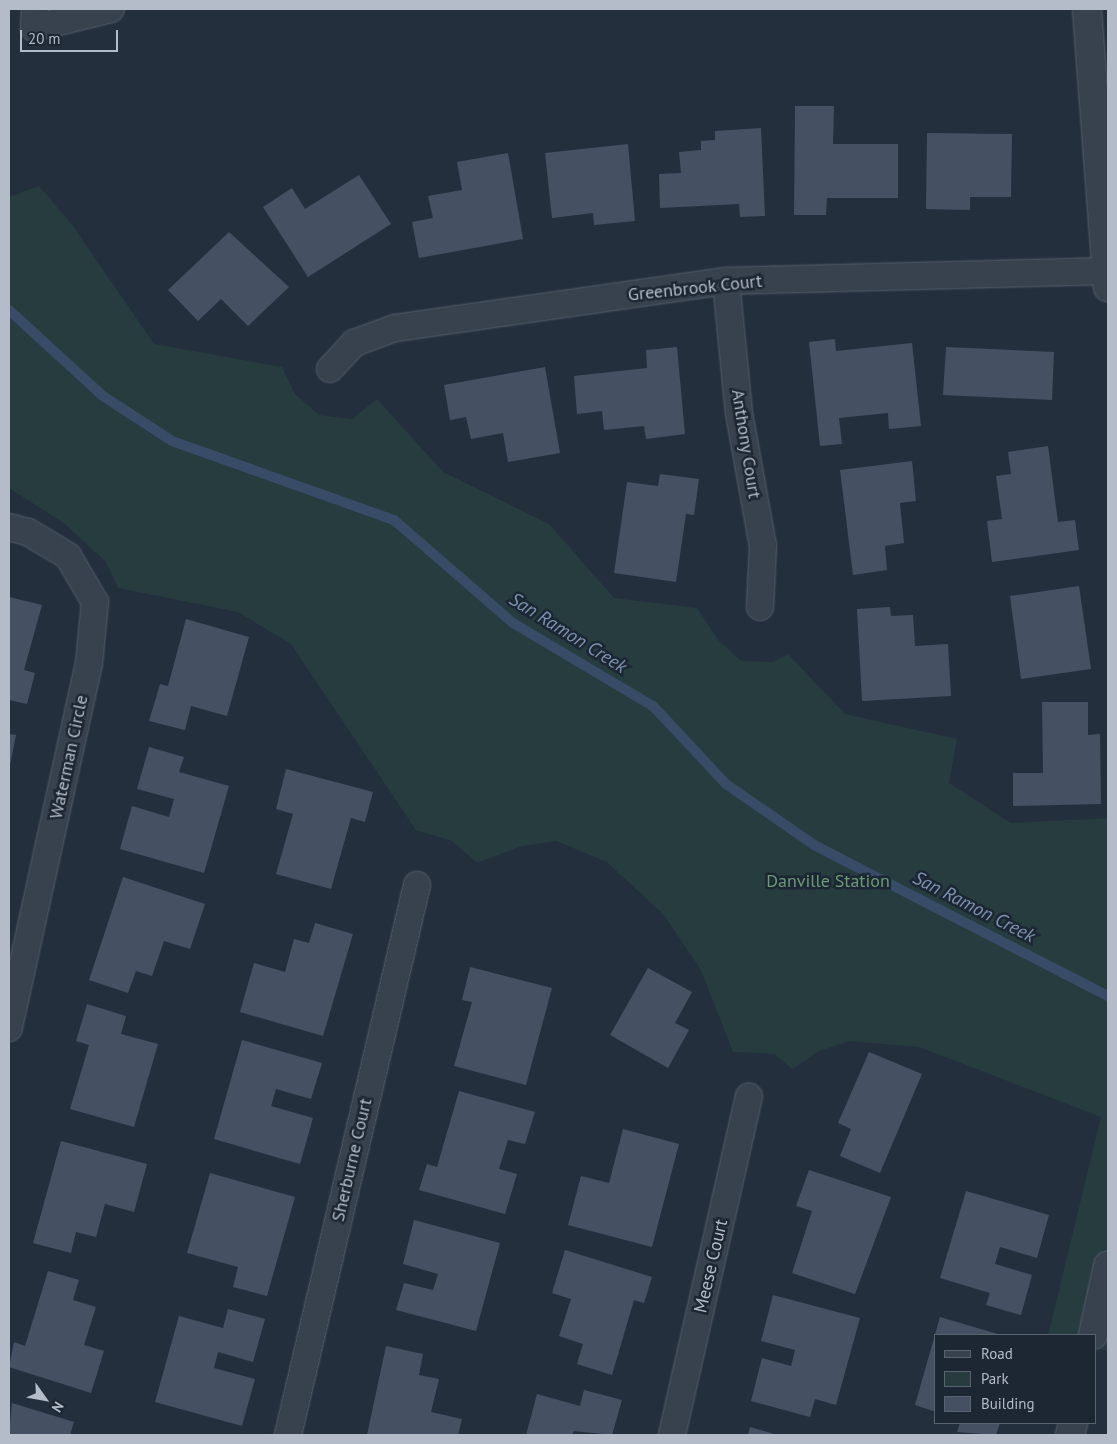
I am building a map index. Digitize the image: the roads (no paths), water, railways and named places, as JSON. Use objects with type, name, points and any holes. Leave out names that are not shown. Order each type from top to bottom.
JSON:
[{"type":"street","points":[[35,9],[34,28],[111,9]]},
{"type":"street","points":[[1087,9],[1107,279]]},
{"type":"street","name":"Greenbrook Court","points":[[330,369],[354,343],[395,328],[726,282],[1107,279]]},
{"type":"street","name":"Anthony Court","points":[[726,282],[739,413],[763,546],[760,607]]},
{"type":"street","name":"Waterman Circle","points":[[9,528],[28,532],[68,556],[95,602],[90,663],[9,1028]]},
{"type":"street","name":"Sherburne Court","points":[[288,1435],[417,885]]},
{"type":"street","name":"Meese Court","points":[[672,1435],[749,1098]]},
{"type":"street","points":[[1093,1334],[1105,1304],[1108,1266]]},
{"type":"waterway","name":"San Ramon Creek","points":[[9,310],[103,396],[172,441],[394,520],[513,623],[653,706],[726,784],[814,845],[1108,996]]},
{"type":"park label","name":"Danville Station","points":[[828,881]]}]
